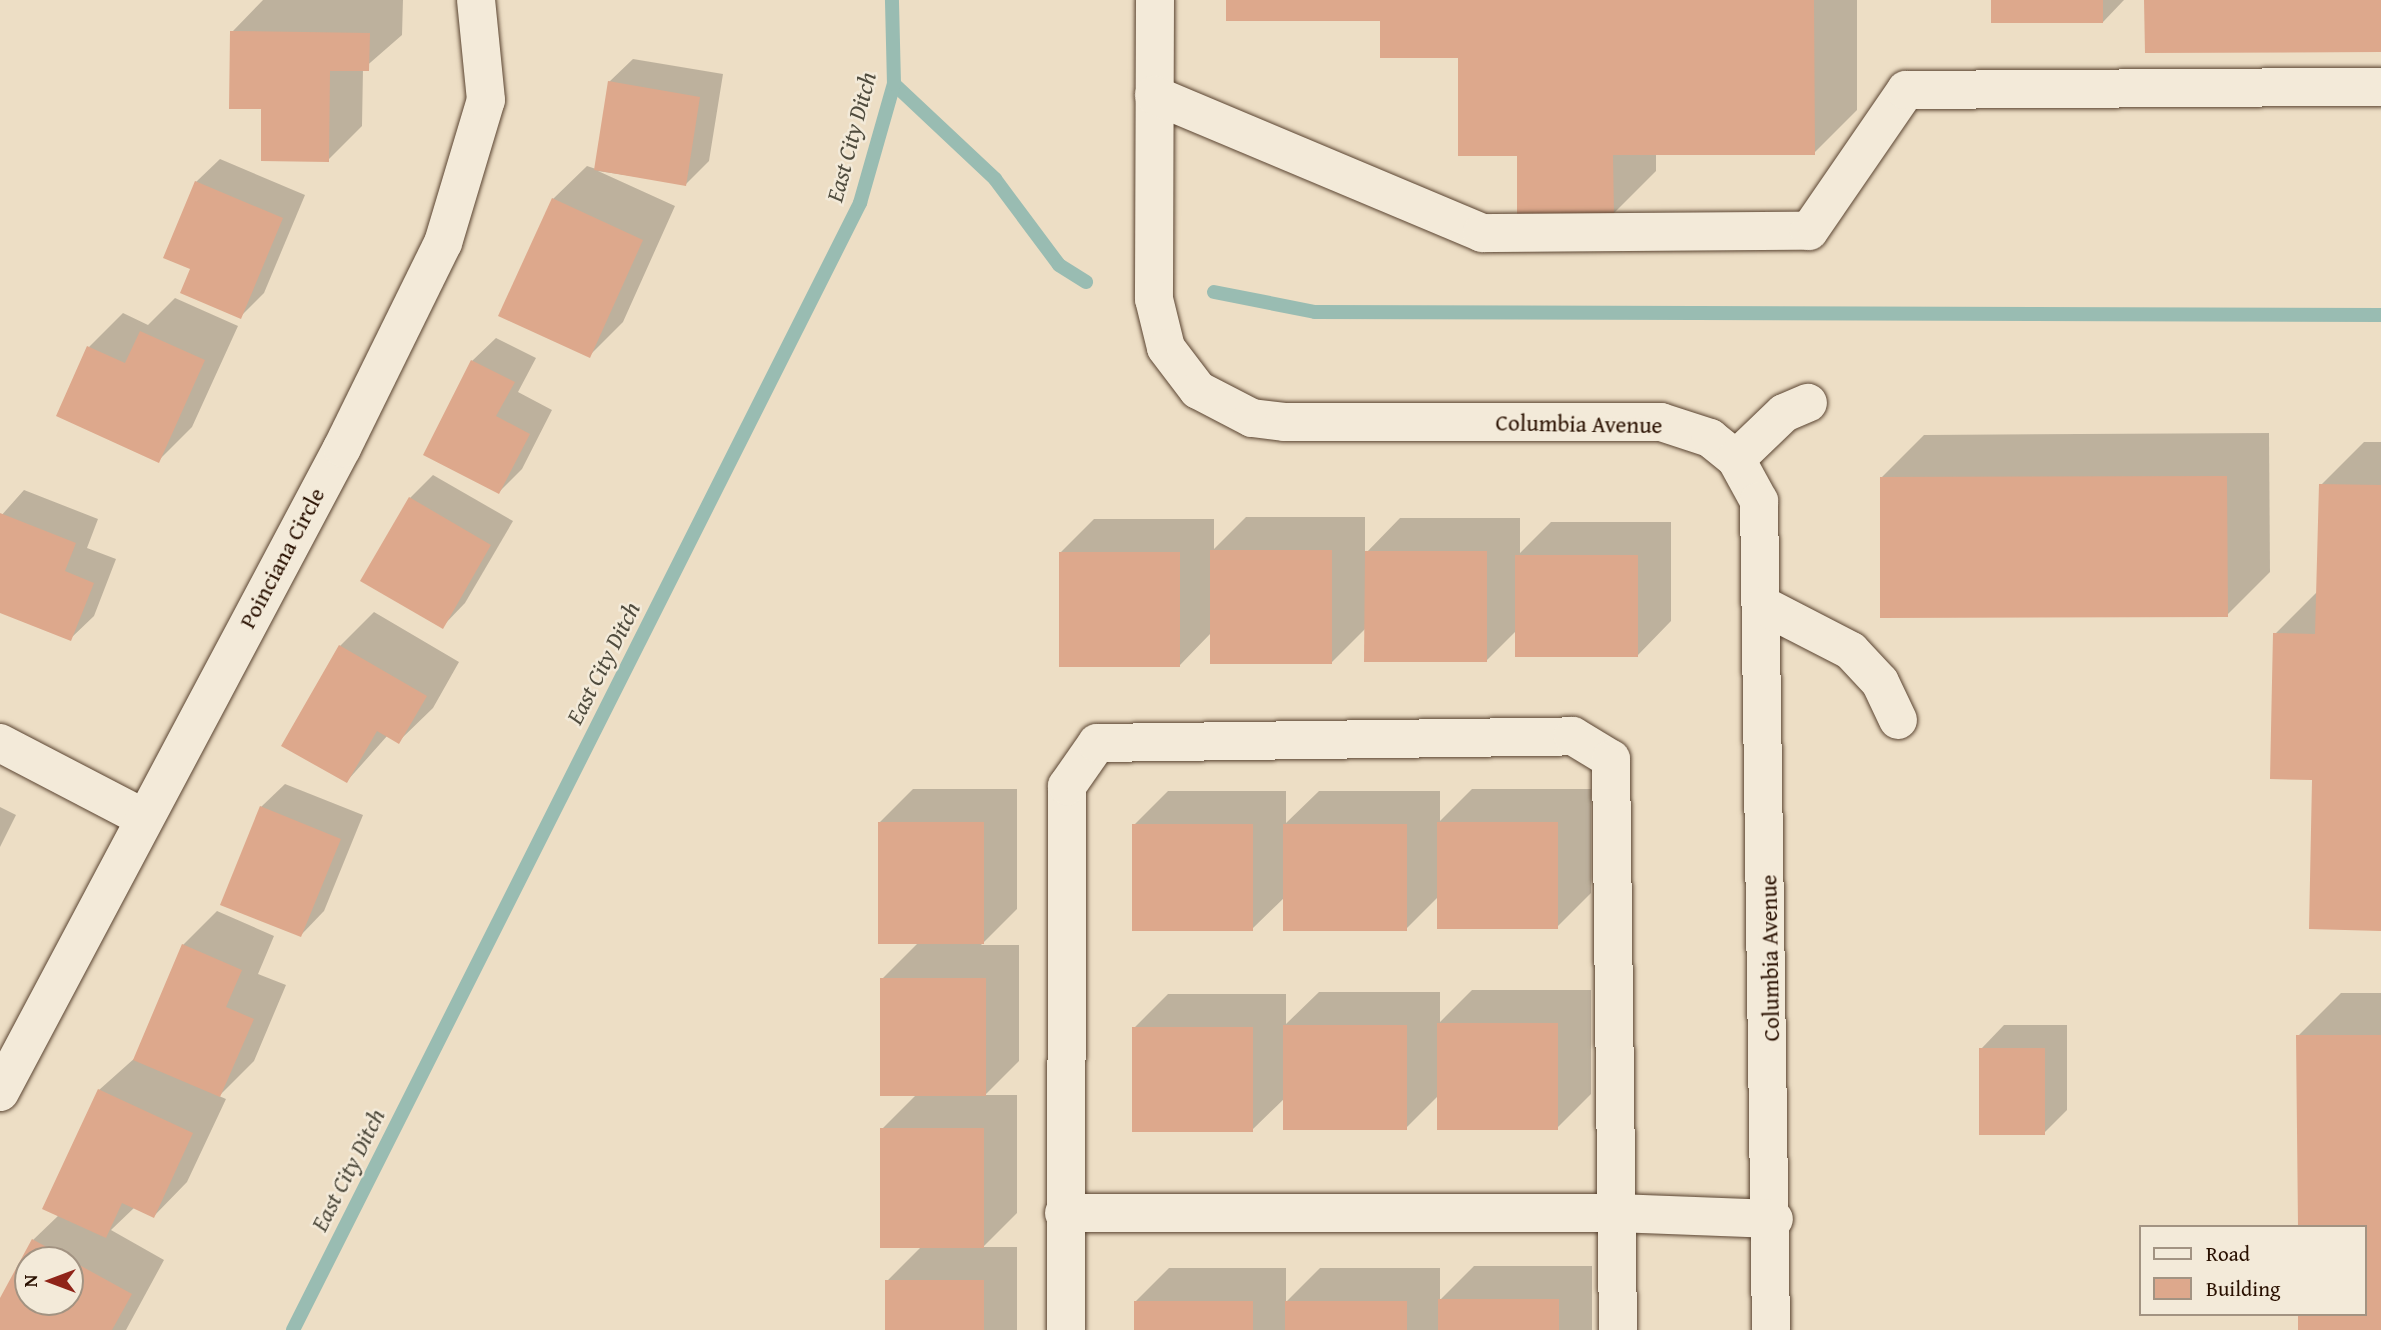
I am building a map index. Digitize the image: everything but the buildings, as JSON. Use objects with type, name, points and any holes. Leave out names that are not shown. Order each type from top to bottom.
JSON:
[{"type":"street","name":"Poinciana Circle","points":[[0,1092],[342,447],[443,243],[486,100],[476,0]]},
{"type":"street","name":"Columbia Avenue","points":[[1155,0],[1157,327],[1179,368],[1222,405],[1284,422],[1661,422],[1710,438],[1736,459],[1759,501],[1764,606],[1774,1219],[1771,1330]]},
{"type":"street","points":[[1154,95],[1482,233],[1809,231],[1906,90],[2381,87]]},
{"type":"street","points":[[1736,459],[1784,413],[1808,403]]},
{"type":"street","points":[[1764,606],[1851,651],[1880,682],[1898,720]]},
{"type":"street","points":[[1066,1330],[1064,1213],[1067,786],[1097,743],[1573,736],[1611,759],[1618,1330]]},
{"type":"street","points":[[0,743],[144,818]]},
{"type":"street","points":[[1064,1213],[1616,1213],[1774,1219]]},
{"type":"waterway","name":"East City Ditch","points":[[293,1330],[860,203],[894,84],[892,0]]},
{"type":"waterway","points":[[894,84],[995,179],[1059,265],[1086,282]]},
{"type":"waterway","points":[[1214,292],[1315,312],[2381,315]]}]
